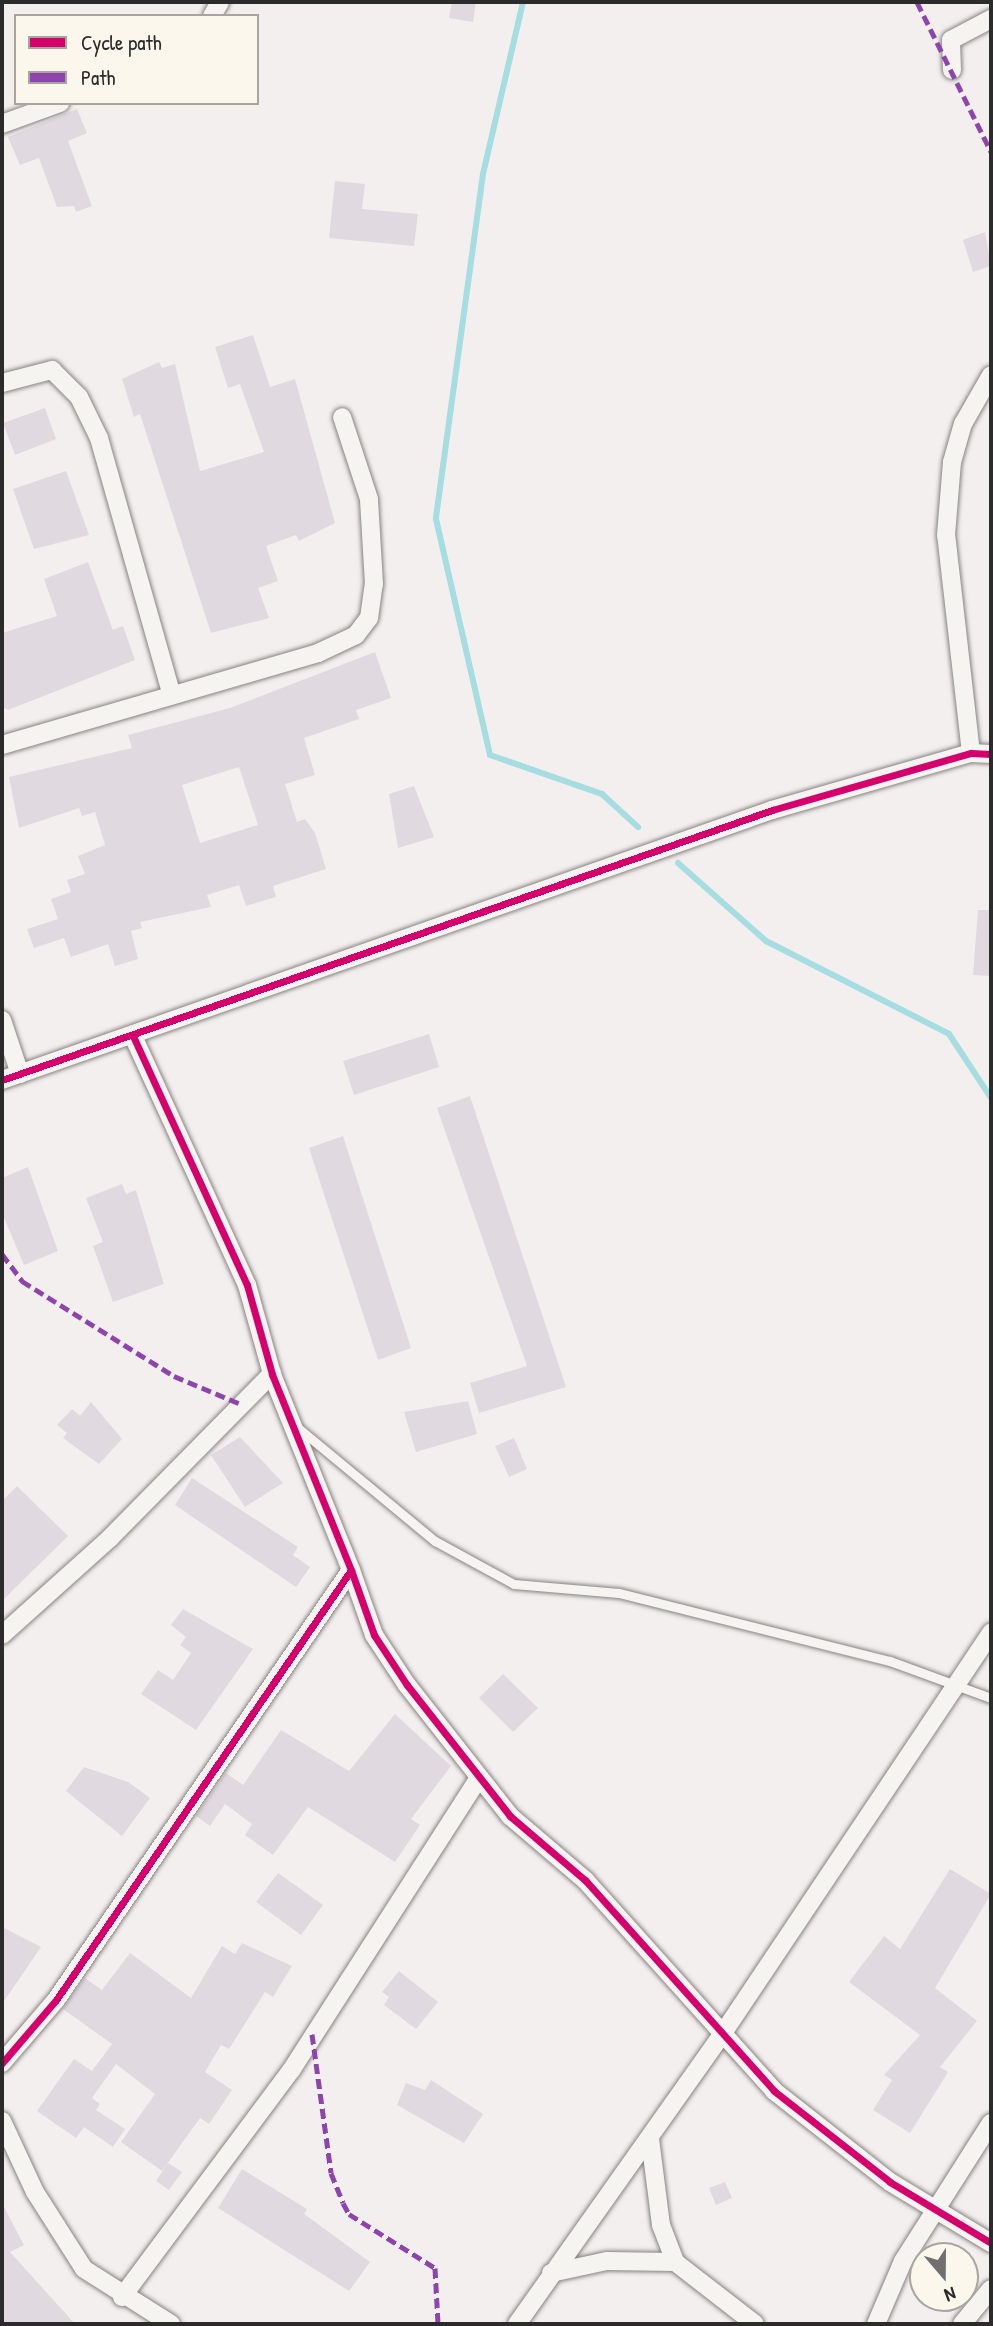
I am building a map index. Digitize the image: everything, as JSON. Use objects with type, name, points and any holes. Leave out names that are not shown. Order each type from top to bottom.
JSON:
[{"type":"street","points":[[951,70],[951,40],[991,19]]},
{"type":"street","points":[[2,124],[54,105]]},
{"type":"street","points":[[2,383],[52,370],[79,397],[99,438],[171,692]]},
{"type":"street","points":[[971,753],[946,535],[952,462],[963,424],[991,375]]},
{"type":"street","points":[[2,745],[171,692],[318,653],[356,635],[369,618],[369,499],[342,417]]},
{"type":"street","points":[[2,1080],[772,810],[971,753],[991,754]]},
{"type":"street","points":[[2,1020],[20,1074]]},
{"type":"street","points":[[133,1036],[247,1285],[272,1374],[374,1634],[477,1781],[604,1900],[721,2036],[821,2132],[991,2243]]},
{"type":"street","points":[[2,1635],[110,1538],[272,1374]]},
{"type":"street","points":[[2,2063],[56,2000],[351,1570]]},
{"type":"street","points":[[517,2324],[721,2036],[991,1632]]},
{"type":"street","points":[[122,2297],[292,2069],[477,1781]]},
{"type":"street","points":[[2,2121],[66,2245],[93,2278],[171,2324]]},
{"type":"street","points":[[876,2324],[903,2261],[991,2123]]},
{"type":"street","points":[[650,2139],[661,2225],[675,2262],[755,2324]]},
{"type":"street","points":[[551,2273],[607,2261],[675,2262]]},
{"type":"street","points":[[962,2324],[991,2289]]},
{"type":"lane","points":[[290,1421],[435,1541],[514,1584],[619,1593],[890,1661],[991,1698]]},
{"type":"building","points":[[452,2],[476,2],[473,22],[449,18]]},
{"type":"building","points":[[77,109],[87,133],[68,141],[92,206],[76,212],[74,206],[57,207],[39,158],[20,165],[8,137]]},
{"type":"building","points":[[335,181],[365,184],[362,209],[418,214],[414,246],[329,238]]},
{"type":"building","points":[[985,232],[991,266],[973,272],[963,240]]},
{"type":"building","points":[[253,335],[270,387],[295,379],[335,523],[299,541],[296,535],[266,546],[278,581],[258,588],[269,618],[211,633],[140,414],[134,417],[122,379],[159,362],[162,368],[175,364],[200,471],[264,452],[240,384],[228,388],[215,347]]},
{"type":"building","points":[[45,408],[56,439],[15,455],[3,423]]},
{"type":"building","points":[[66,471],[89,535],[34,549],[13,489]]},
{"type":"building","points":[[88,562],[113,630],[123,626],[135,660],[8,710],[2,707],[2,633],[57,616],[44,579]]},
{"type":"building","points":[[375,652],[391,698],[356,710],[359,719],[304,738],[315,775],[285,784],[297,822],[305,819],[315,833],[326,869],[273,886],[276,897],[246,906],[239,885],[207,895],[211,907],[140,922],[142,928],[131,931],[138,959],[115,966],[108,944],[71,957],[64,938],[34,948],[27,929],[58,919],[51,899],[71,892],[67,880],[85,874],[78,856],[105,845],[95,812],[82,816],[79,808],[19,828],[9,777],[132,748],[128,735],[230,708]],"holes":[[[239,767],[258,825],[200,843],[182,785]]]},
{"type":"building","points":[[414,786],[434,837],[398,848],[389,794]]},
{"type":"building","points":[[978,910],[991,910],[991,976],[973,975]]},
{"type":"building","points":[[429,1034],[439,1067],[354,1095],[343,1061]]},
{"type":"building","points":[[470,1096],[566,1387],[479,1413],[470,1383],[527,1366],[437,1108]]},
{"type":"building","points":[[343,1136],[411,1348],[378,1360],[309,1148]]},
{"type":"building","points":[[28,1167],[58,1251],[24,1265],[2,1213],[2,1178]]},
{"type":"building","points":[[122,1184],[126,1194],[136,1190],[164,1284],[113,1302],[93,1246],[103,1242],[86,1198]]},
{"type":"building","points":[[468,1401],[477,1434],[416,1452],[404,1412]]},
{"type":"building","points":[[91,1402],[122,1439],[99,1464],[63,1438],[67,1433],[57,1425],[72,1409],[80,1416]]},
{"type":"building","points":[[240,1437],[283,1483],[245,1507],[211,1455]]},
{"type":"building","points":[[514,1438],[527,1469],[509,1477],[495,1446]]},
{"type":"building","points":[[192,1478],[298,1547],[293,1555],[310,1567],[296,1587],[175,1505]]},
{"type":"building","points":[[17,1486],[68,1536],[2,1601],[2,1501]]},
{"type":"building","points":[[183,1609],[253,1649],[196,1730],[141,1694],[158,1670],[173,1680],[191,1653],[180,1645],[186,1637],[171,1625]]},
{"type":"building","points":[[503,1674],[538,1708],[513,1732],[479,1698]]},
{"type":"building","points":[[395,1714],[451,1766],[411,1819],[420,1825],[395,1862],[308,1807],[273,1855],[245,1835],[252,1824],[225,1804],[210,1826],[196,1816],[226,1773],[243,1785],[281,1730],[349,1771]]},
{"type":"building","points":[[84,1767],[128,1782],[150,1798],[122,1836],[66,1791]]},
{"type":"building","points":[[950,1869],[991,1894],[935,1988],[977,2021],[940,2067],[948,2072],[910,2133],[873,2110],[892,2080],[884,2075],[920,2035],[849,1982],[884,1936],[900,1949]]},
{"type":"building","points":[[278,1873],[323,1905],[301,1935],[256,1902]]},
{"type":"building","points":[[2,1927],[41,1947],[2,2004]]},
{"type":"building","points":[[242,1943],[292,1966],[273,1997],[265,1992],[229,2049],[221,2045],[205,2072],[232,2090],[209,2124],[200,2118],[162,2171],[121,2142],[155,2094],[116,2064],[92,2098],[100,2104],[96,2110],[125,2129],[113,2147],[84,2127],[76,2138],[37,2111],[74,2059],[92,2071],[112,2044],[63,2009],[85,1978],[102,1990],[130,1953],[191,1998],[222,1946],[235,1954]]},
{"type":"building","points":[[399,1971],[438,2002],[416,2029],[384,2005],[389,1997],[382,1992]]},
{"type":"building","points":[[431,2080],[483,2114],[464,2143],[397,2105],[406,2083],[425,2090]]},
{"type":"building","points":[[168,2163],[182,2172],[169,2190],[156,2181]]},
{"type":"building","points":[[242,2169],[307,2209],[304,2214],[370,2262],[349,2291],[218,2208]]},
{"type":"building","points":[[725,2182],[732,2198],[716,2205],[709,2188]]},
{"type":"building","points":[[2,2203],[24,2245],[10,2252],[75,2324],[2,2324]]},
{"type":"waterway","points":[[523,2],[483,174],[436,519],[490,755],[602,794],[638,827]]},
{"type":"waterway","points":[[678,863],[766,941],[949,1034],[991,1098]]},
{"type":"marked path","points":[[917,2],[991,152]]},
{"type":"marked path","points":[[2,1254],[22,1281],[174,1376],[243,1405]]},
{"type":"marked path","points":[[312,2034],[331,2173],[343,2203],[349,2214],[435,2268],[438,2324]]},
{"type":"cycle path","points":[[2,1080],[772,810],[971,753],[991,754]]},
{"type":"cycle path","points":[[2,2063],[56,2000],[351,1570],[272,1374],[247,1285],[133,1036]]},
{"type":"cycle path","points":[[351,1570],[374,1635],[407,1685],[510,1816],[585,1880],[774,2091],[890,2182],[991,2243]]}]
